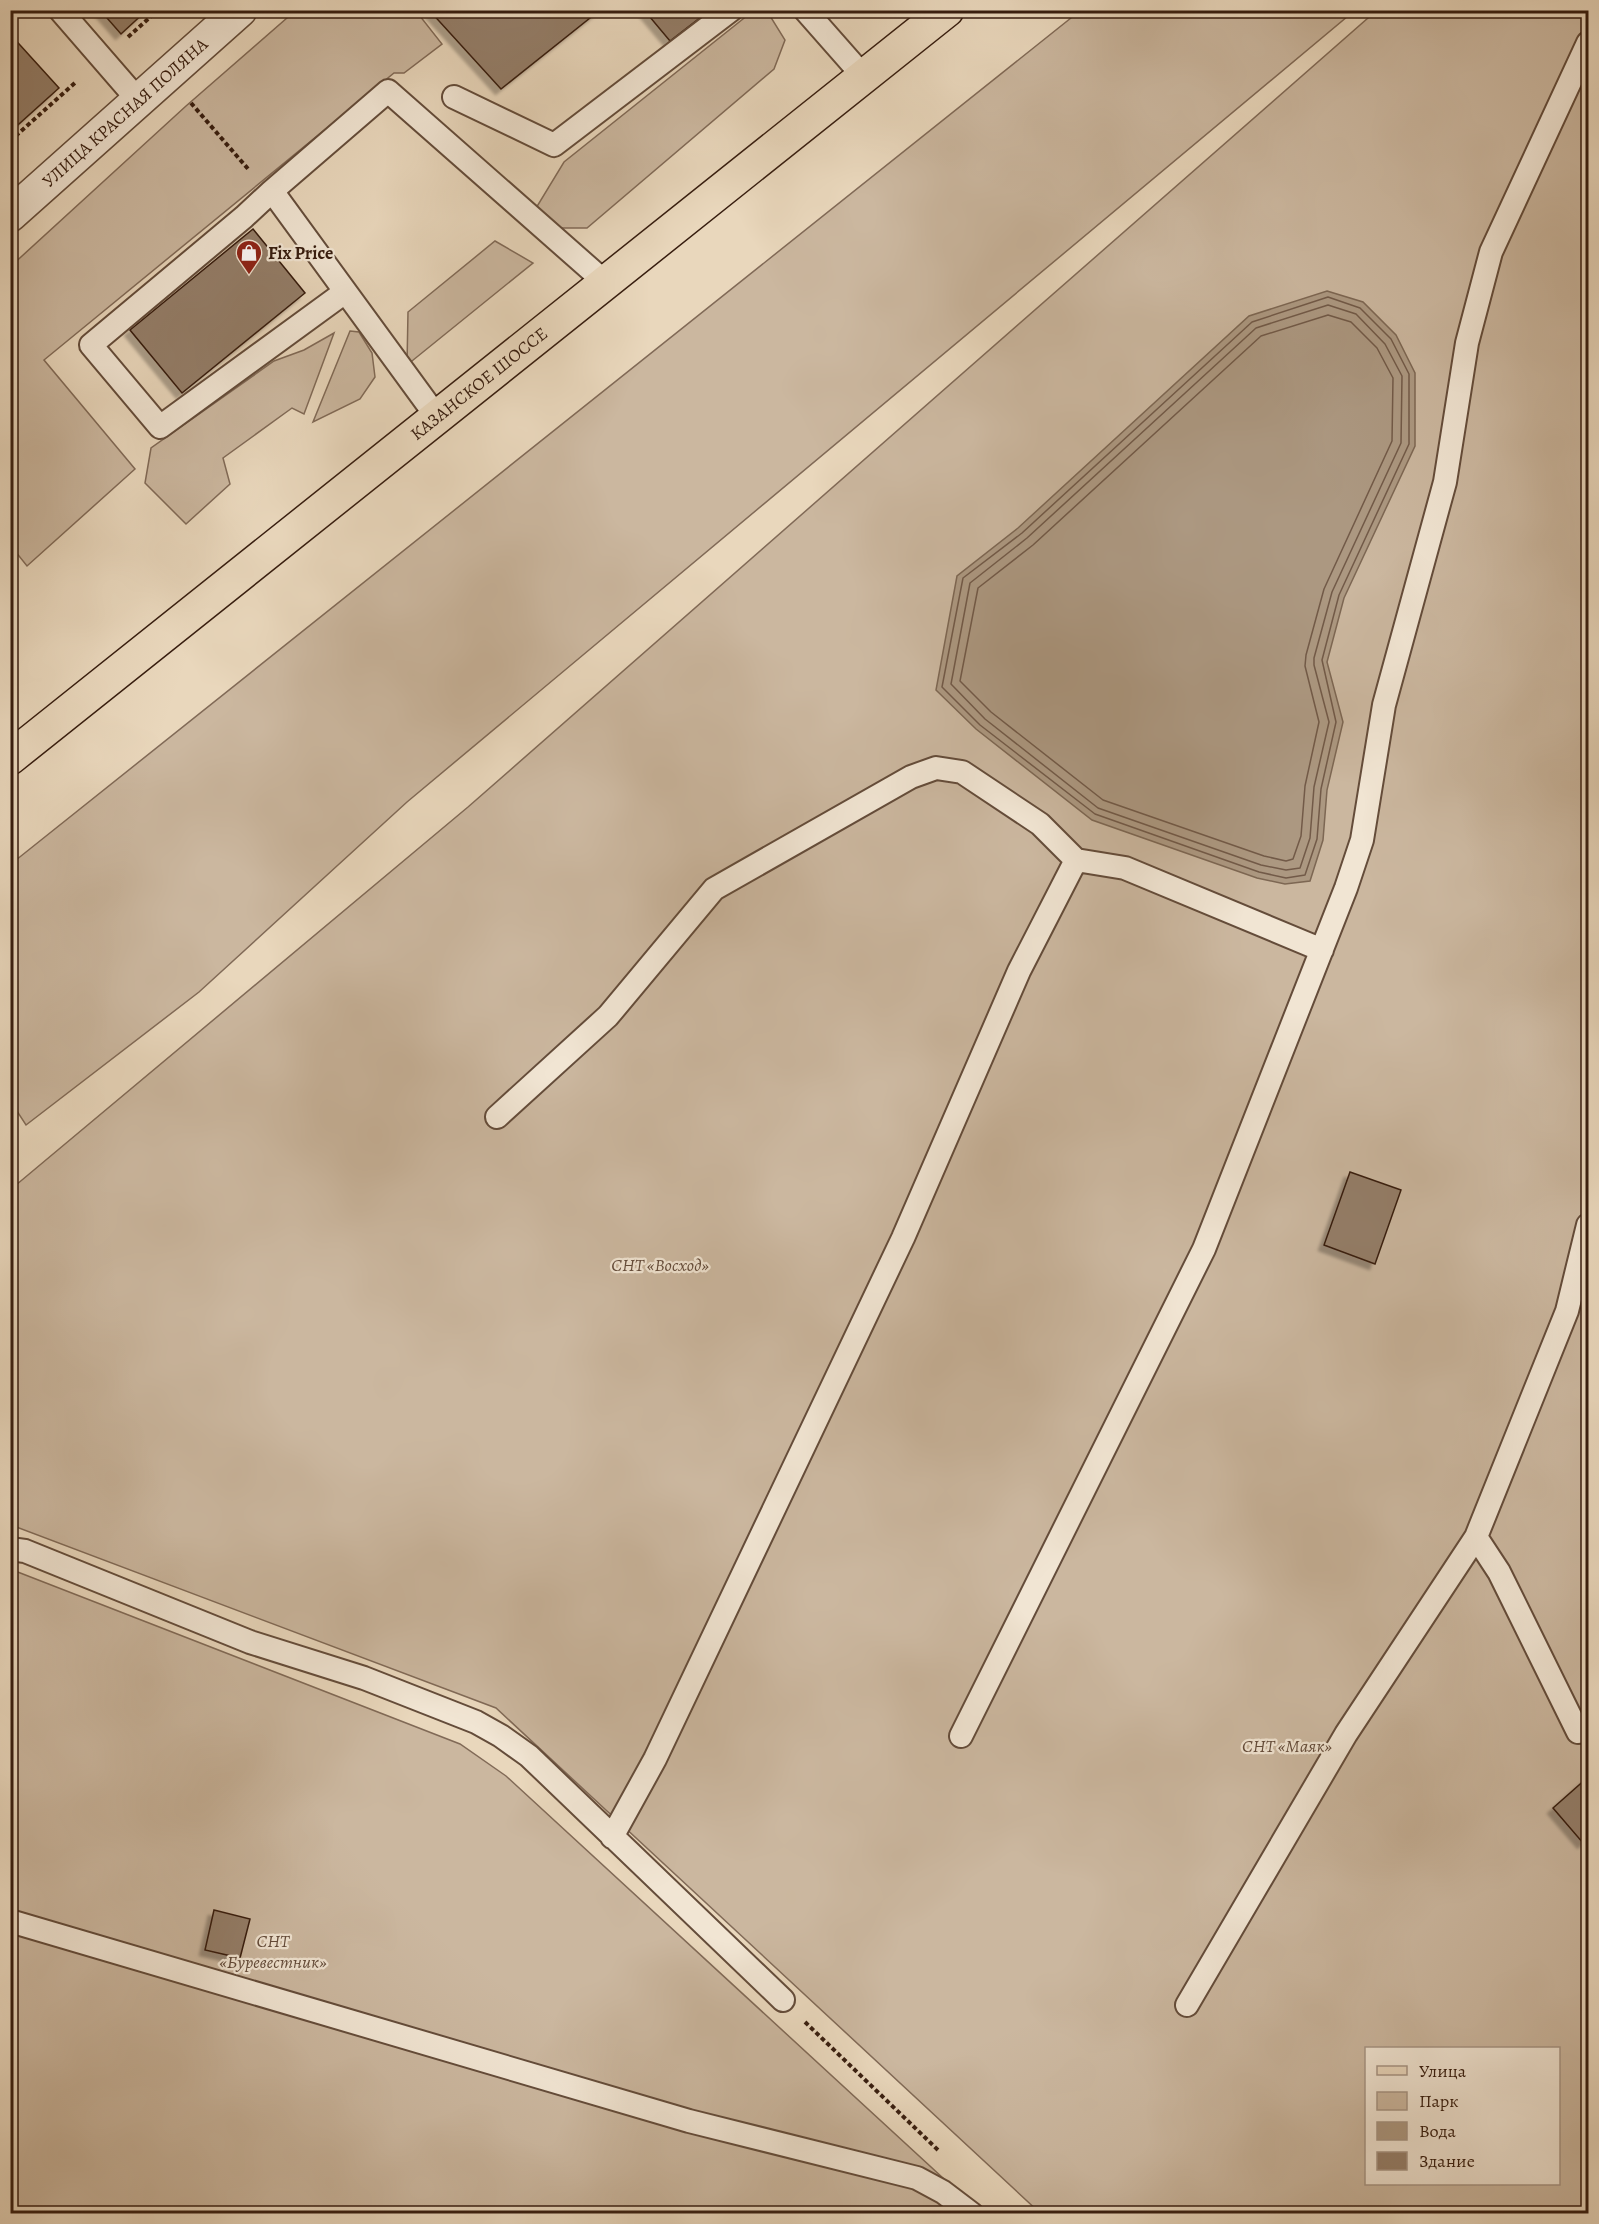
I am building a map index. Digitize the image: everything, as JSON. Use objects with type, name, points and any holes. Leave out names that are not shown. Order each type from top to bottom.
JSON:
[{"type":"main road","name":"КАЗАНСКОЕ ШОССЕ","points":[[10,758],[947,10]]},
{"type":"street","name":"УЛИЦА КРАСНАЯ ПОЛЯНА","points":[[10,215],[240,10]]},
{"type":"lane","points":[[60,10],[138,100]]},
{"type":"lane","points":[[454,97],[554,144],[731,10]]},
{"type":"lane","points":[[806,10],[864,77]]},
{"type":"lane","points":[[961,1736],[1204,1249],[1346,888],[1362,840],[1384,705],[1445,482],[1467,343],[1491,252],[1588,43]]},
{"type":"lane","points":[[345,292],[160,427],[91,345],[244,217],[388,91],[606,283]]},
{"type":"lane","points":[[272,191],[437,417]]},
{"type":"lane","points":[[497,1117],[608,1016],[714,889],[911,777],[936,768],[962,772],[1040,824],[1076,860],[1125,868],[1322,950]]},
{"type":"lane","points":[[612,1837],[655,1759],[863,1323],[903,1238],[1019,971],[1076,860]]},
{"type":"lane","points":[[1187,2005],[1346,1734],[1476,1537],[1567,1311],[1588,1225]]},
{"type":"lane","points":[[1476,1537],[1499,1572],[1578,1732]]},
{"type":"lane","points":[[10,1549],[25,1551],[250,1642],[364,1678],[476,1722],[501,1736],[529,1756],[783,2000]]},
{"type":"lane","points":[[10,1921],[689,2121],[918,2178],[943,2192],[972,2214]]},
{"type":"path","points":[[167,75],[251,173]]},
{"type":"path","points":[[783,2000],[941,2153]]},
{"type":"green space","points":[[1081,10],[1354,11],[407,802],[199,992],[26,1125],[11,1102],[11,864]]},
{"type":"green space","points":[[295,11],[416,11],[442,44],[404,73],[394,73],[44,360],[135,469],[27,566],[11,546],[10,267],[186,106]]},
{"type":"green space","points":[[753,11],[767,11],[785,40],[774,69],[587,228],[558,228],[533,213],[564,162]]},
{"type":"green space","name":"СНТ «Восход»","points":[[1376,11],[1588,11],[1588,2213],[1040,2213],[496,1708],[11,1525],[10,1190],[468,807]]},
{"type":"green space","points":[[495,241],[533,263],[407,365],[408,312]]},
{"type":"green space","points":[[350,331],[359,332],[372,353],[375,377],[360,399],[313,422]]},
{"type":"green space","points":[[334,333],[304,414],[292,408],[223,458],[230,484],[186,524],[145,483],[151,448],[274,361],[304,350]]},
{"type":"green space","name":"СНТ «Буревестник»","points":[[10,1569],[460,1744],[506,1776],[981,2213],[11,2213]]},
{"type":"water","points":[[1327,291],[1363,302],[1396,335],[1415,373],[1415,446],[1344,598],[1327,662],[1343,722],[1327,790],[1323,840],[1310,881],[1285,884],[1257,878],[1092,820],[976,729],[936,690],[957,576],[1018,528],[1249,316]]},
{"type":"building","points":[[100,10],[147,10],[121,34]]},
{"type":"building","points":[[429,10],[600,10],[501,89]]},
{"type":"building","points":[[644,10],[710,10],[670,41]]},
{"type":"building","points":[[10,34],[59,88],[10,132]]},
{"type":"building","points":[[253,229],[305,293],[182,393],[130,330]]},
{"type":"building","points":[[1350,1172],[1401,1190],[1375,1264],[1324,1245]]},
{"type":"building","points":[[1587,1778],[1588,1838],[1583,1843],[1553,1808]]},
{"type":"building","points":[[214,1910],[250,1919],[240,1958],[205,1950]]},
{"type":"place","name":"Fix Price","points":[[249,276]]},
{"type":"park label","name":"СНТ «Маяк»","points":[[1287,1746]]}]
